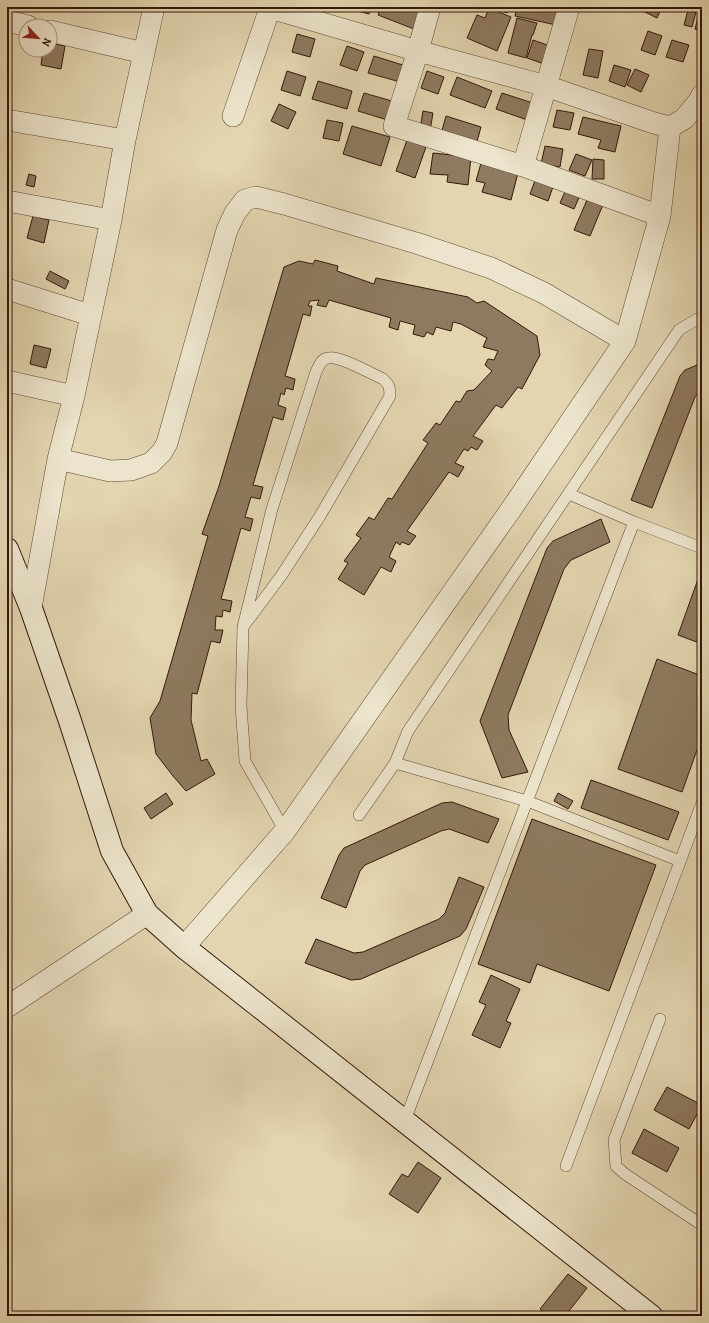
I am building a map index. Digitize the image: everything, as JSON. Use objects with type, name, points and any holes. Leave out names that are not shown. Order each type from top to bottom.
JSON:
[{"type":"main road","points":[[7,549],[31,608],[112,851],[147,914],[184,947],[405,1120],[651,1316]]},
{"type":"street","points":[[31,608],[58,459],[74,396],[90,316],[112,220],[125,140],[154,7]]},
{"type":"street","points":[[233,116],[269,7],[418,51],[546,86],[654,123],[670,127],[684,119],[702,95]]},
{"type":"street","points":[[430,7],[418,51],[394,126],[523,166],[660,216]]},
{"type":"street","points":[[523,166],[569,7]]},
{"type":"street","points":[[7,21],[18,24]]},
{"type":"street","points":[[58,33],[144,53]]},
{"type":"street","points":[[7,120],[125,140]]},
{"type":"street","points":[[184,947],[285,831],[512,508],[625,340],[660,216],[670,127]]},
{"type":"street","points":[[58,459],[110,471],[131,470],[151,463],[162,452],[167,443],[227,230],[236,213],[246,200],[256,197],[416,243],[491,268],[544,293],[625,340]]},
{"type":"street","points":[[7,201],[112,220]]},
{"type":"street","points":[[7,289],[90,316]]},
{"type":"street","points":[[7,381],[74,396]]},
{"type":"street","points":[[7,1007],[147,914]]},
{"type":"lane","points":[[359,815],[395,763],[408,731],[679,330],[697,319],[702,320]]},
{"type":"lane","points":[[242,627],[281,576],[320,516],[390,396],[388,383],[383,379],[339,358],[327,358],[321,361],[316,372],[272,509],[242,627],[241,706],[245,761],[285,831]]},
{"type":"lane","points":[[569,494],[634,522],[702,548]]},
{"type":"lane","points":[[405,1120],[634,522]]},
{"type":"lane","points":[[395,763],[527,801],[680,861]]},
{"type":"lane","points":[[566,1166],[702,803]]},
{"type":"lane","points":[[660,1019],[614,1140],[616,1166],[625,1174],[702,1225]]},
{"type":"building","points":[[352,7],[371,7],[369,14],[351,9]]},
{"type":"building","points":[[381,7],[412,7],[421,10],[414,29],[378,15]]},
{"type":"building","points":[[492,7],[509,7],[507,13]]},
{"type":"building","points":[[517,7],[561,7],[556,25],[515,16]]},
{"type":"building","points":[[645,7],[662,7],[657,18],[643,11]]},
{"type":"building","points":[[489,8],[511,17],[497,51],[467,38],[477,15],[485,18]]},
{"type":"building","points":[[688,10],[696,12],[692,27],[684,25]]},
{"type":"building","points":[[699,13],[702,13],[702,31],[695,29]]},
{"type":"building","points":[[517,18],[537,23],[526,58],[508,53]]},
{"type":"building","points":[[648,31],[662,36],[655,55],[641,50]]},
{"type":"building","points":[[297,34],[315,39],[310,57],[292,52]]},
{"type":"building","points":[[533,40],[550,46],[544,64],[527,58]]},
{"type":"building","points":[[672,40],[689,45],[683,62],[666,57]]},
{"type":"building","points":[[58,45],[65,46],[61,69],[41,65],[42,58],[58,58]]},
{"type":"building","points":[[347,46],[364,52],[357,71],[340,65]]},
{"type":"building","points":[[589,49],[603,51],[598,78],[583,75]]},
{"type":"building","points":[[374,56],[409,67],[404,83],[368,73]]},
{"type":"building","points":[[614,65],[631,70],[625,87],[609,81]]},
{"type":"building","points":[[635,69],[649,75],[641,92],[627,85]]},
{"type":"building","points":[[287,71],[306,77],[300,96],[281,90]]},
{"type":"building","points":[[427,71],[444,77],[438,94],[421,88]]},
{"type":"building","points":[[457,77],[492,91],[485,108],[450,95]]},
{"type":"building","points":[[318,81],[352,91],[347,109],[312,99]]},
{"type":"building","points":[[364,93],[399,103],[394,122],[358,111]]},
{"type":"building","points":[[502,93],[539,105],[533,122],[496,109]]},
{"type":"building","points":[[279,104],[296,112],[288,129],[271,121]]},
{"type":"building","points":[[557,110],[574,113],[570,130],[553,127]]},
{"type":"building","points":[[423,111],[433,113],[430,131],[420,129]]},
{"type":"building","points":[[446,116],[481,127],[476,145],[441,134]]},
{"type":"building","points":[[583,117],[621,126],[615,152],[598,148],[601,140],[578,134]]},
{"type":"building","points":[[327,120],[343,123],[339,141],[323,138]]},
{"type":"building","points":[[352,126],[390,137],[381,166],[343,154]]},
{"type":"building","points":[[407,140],[426,147],[415,178],[396,171]]},
{"type":"building","points":[[545,146],[563,149],[560,167],[541,164]]},
{"type":"building","points":[[433,153],[471,157],[468,185],[447,182],[448,175],[430,174]]},
{"type":"building","points":[[576,154],[592,160],[585,176],[569,170]]},
{"type":"building","points":[[593,159],[604,160],[604,179],[592,179]]},
{"type":"building","points":[[481,163],[518,173],[511,200],[482,192],[485,183],[476,181]]},
{"type":"building","points":[[29,174],[36,176],[34,187],[26,185]]},
{"type":"building","points":[[536,178],[554,184],[548,201],[530,194]]},
{"type":"building","points":[[567,187],[581,193],[574,209],[560,203]]},
{"type":"building","points":[[590,193],[605,200],[590,236],[574,230]]},
{"type":"building","points":[[33,216],[49,220],[44,243],[27,238]]},
{"type":"building","points":[[315,260],[338,266],[337,271],[374,284],[376,278],[468,297],[477,303],[484,301],[537,336],[540,355],[522,389],[518,387],[502,408],[496,405],[473,436],[483,441],[477,450],[471,447],[468,451],[464,449],[455,463],[464,467],[458,477],[449,472],[407,531],[416,536],[409,545],[402,542],[400,545],[396,542],[389,557],[396,561],[391,572],[381,567],[364,595],[338,579],[348,563],[344,561],[361,538],[356,535],[369,517],[374,520],[388,498],[392,499],[428,443],[423,440],[436,423],[440,425],[456,401],[460,402],[467,391],[474,390],[492,371],[485,365],[488,359],[494,360],[498,351],[483,347],[487,338],[461,324],[453,322],[451,331],[436,327],[433,335],[427,332],[424,337],[413,334],[415,325],[400,321],[398,330],[389,327],[391,318],[329,300],[326,307],[317,305],[319,300],[310,301],[308,306],[312,306],[310,316],[303,314],[285,376],[295,379],[293,390],[286,388],[284,395],[281,393],[278,405],[286,408],[283,420],[273,417],[253,485],[263,487],[260,499],[251,497],[245,517],[253,519],[250,531],[241,528],[221,599],[232,601],[230,612],[223,610],[222,617],[216,616],[215,630],[223,630],[220,643],[211,641],[197,694],[192,693],[191,720],[201,761],[207,759],[215,774],[186,791],[156,754],[150,718],[160,701],[208,536],[202,534],[219,486],[284,267],[299,261],[313,264]]},
{"type":"building","points":[[50,271],[69,281],[65,289],[46,279]]},
{"type":"building","points":[[34,345],[51,349],[46,368],[30,364]]},
{"type":"building","points":[[702,363],[702,390],[695,397],[652,508],[631,500],[680,376],[685,370]]},
{"type":"building","points":[[601,519],[610,542],[571,560],[564,569],[508,715],[509,730],[528,772],[502,778],[480,721],[547,548],[553,541]]},
{"type":"building","points":[[702,568],[702,644],[678,635]]},
{"type":"building","points":[[657,659],[702,676],[702,736],[682,792],[618,769]]},
{"type":"building","points":[[591,780],[679,812],[668,840],[581,808]]},
{"type":"building","points":[[166,793],[173,804],[151,819],[144,808]]},
{"type":"building","points":[[558,793],[573,801],[568,809],[554,801]]},
{"type":"building","points":[[452,802],[499,819],[488,843],[449,829],[441,831],[365,865],[360,871],[346,908],[321,898],[339,855],[344,848],[442,803]]},
{"type":"building","points":[[532,819],[656,865],[609,991],[537,964],[530,983],[478,964]]},
{"type":"building","points":[[459,877],[484,887],[466,929],[460,936],[361,979],[351,980],[305,963],[316,939],[354,953],[363,952],[439,919],[445,913]]},
{"type":"building","points":[[491,975],[520,989],[506,1021],[511,1023],[500,1048],[472,1035],[486,1005],[479,1002]]},
{"type":"building","points":[[667,1087],[702,1105],[689,1129],[654,1110]]},
{"type":"building","points":[[644,1129],[679,1148],[667,1172],[632,1153]]},
{"type":"building","points":[[418,1162],[441,1178],[418,1213],[389,1194],[402,1174],[408,1177]]},
{"type":"building","points":[[568,1274],[587,1288],[565,1316],[549,1316],[540,1309]]}]
